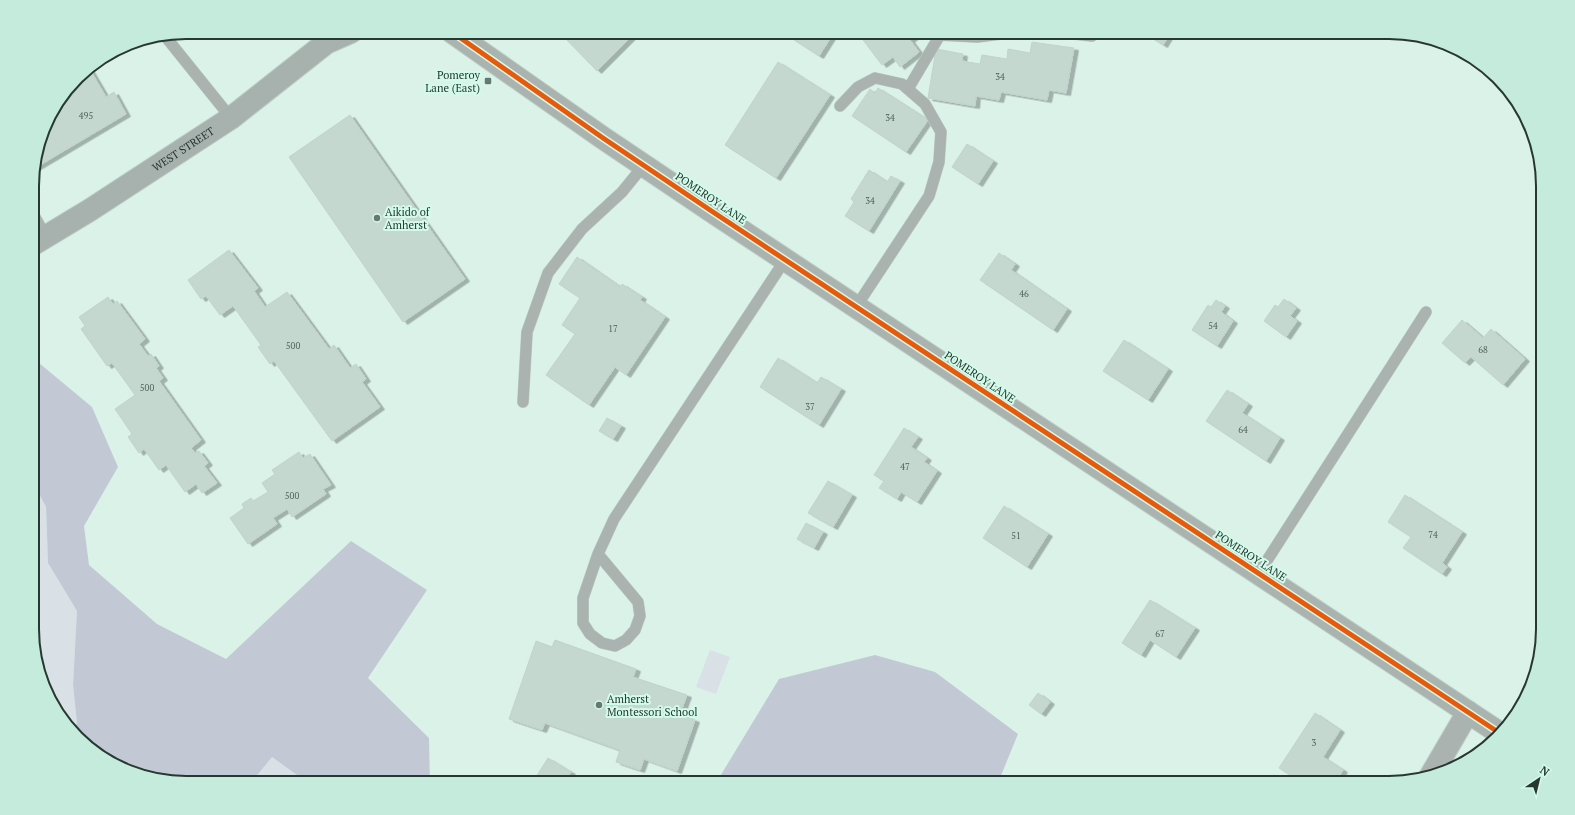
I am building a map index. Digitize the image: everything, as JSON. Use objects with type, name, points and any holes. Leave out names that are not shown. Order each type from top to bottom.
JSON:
[{"type":"main road","name":"WEST STREET","points":[[39,241],[90,210],[231,118],[327,39]]},
{"type":"street","name":"POMEROY LANE","points":[[462,39],[603,138],[1495,730]]},
{"type":"street","points":[[1434,769],[1468,712]]},
{"type":"lane","points":[[908,89],[937,39]]},
{"type":"lane","points":[[168,40],[231,118]]},
{"type":"lane","points":[[840,106],[858,87],[875,78],[902,84],[925,104],[941,132],[939,162],[929,196],[856,307]]},
{"type":"lane","points":[[523,402],[527,332],[548,273],[582,229],[622,192],[644,165]]},
{"type":"lane","points":[[598,554],[638,602],[640,616],[635,630],[626,640],[615,646],[602,643],[590,634],[583,623],[583,598],[598,554],[614,519],[786,260]]},
{"type":"lane","points":[[1258,573],[1426,312]]},
{"type":"shaded area","points":[[39,363],[92,407],[118,467],[84,526],[89,565],[157,624],[226,659],[351,541],[427,590],[368,678],[429,738],[430,776],[298,776],[272,757],[257,776],[177,776],[148,771],[130,765],[97,746],[75,725],[77,723],[73,685],[77,611],[48,563],[46,507],[39,494]]},
{"type":"shaded area","points":[[39,494],[46,507],[48,563],[77,611],[73,685],[77,723],[75,725],[69,718],[54,694],[44,667],[40,648]]},
{"type":"shaded area","points":[[710,650],[730,657],[716,694],[696,687]]},
{"type":"shaded area","points":[[875,655],[935,672],[1018,734],[1001,776],[720,776],[779,679]]},
{"type":"shaded area","points":[[272,757],[298,776],[257,776]]},
{"type":"building","points":[[566,39],[629,39],[597,71]]},
{"type":"building","points":[[793,39],[830,39],[819,56]]},
{"type":"building","points":[[862,39],[911,39],[910,40],[919,52],[900,67],[893,57],[882,65]]},
{"type":"building","points":[[1154,39],[1167,39],[1163,45]]},
{"type":"building","points":[[1032,42],[1074,48],[1066,93],[1049,90],[1047,100],[1001,92],[999,100],[976,96],[975,106],[928,98],[936,49],[963,54],[962,61],[980,64],[982,55],[1007,59],[1008,49],[1030,53]]},
{"type":"building","points":[[778,62],[830,95],[776,178],[725,145]]},
{"type":"building","points":[[92,73],[106,97],[114,92],[126,114],[41,165],[44,148],[54,121],[69,97]]},
{"type":"building","points":[[878,88],[928,120],[906,152],[852,116],[870,89],[875,93]]},
{"type":"building","name":"Aikido of Amherst","points":[[350,115],[465,279],[403,322],[289,157]]},
{"type":"building","points":[[967,144],[993,161],[978,184],[952,167]]},
{"type":"building","points":[[869,170],[887,182],[891,176],[900,181],[869,231],[845,216],[854,202],[851,199]]},
{"type":"building","points":[[229,250],[258,288],[254,291],[265,307],[287,292],[329,349],[334,345],[350,368],[356,364],[366,379],[362,382],[380,407],[332,441],[274,361],[270,364],[258,347],[261,345],[233,306],[220,315],[206,296],[201,299],[188,280]]},
{"type":"building","points":[[999,253],[1015,264],[1011,270],[1067,309],[1053,330],[980,280]]},
{"type":"building","points":[[577,257],[620,287],[622,284],[642,297],[640,300],[665,317],[626,375],[615,367],[589,405],[546,375],[575,334],[562,325],[580,298],[559,284]]},
{"type":"building","points":[[108,297],[113,304],[117,301],[145,339],[139,344],[148,356],[151,354],[159,366],[156,368],[163,378],[159,381],[201,440],[191,448],[195,453],[199,451],[208,463],[204,466],[217,483],[202,493],[196,484],[185,492],[166,465],[159,470],[144,449],[139,453],[128,437],[132,434],[115,409],[135,395],[112,363],[107,366],[81,329],[85,326],[79,317]]},
{"type":"building","points":[[1284,299],[1296,308],[1290,316],[1297,321],[1286,337],[1264,321],[1275,305],[1278,307]]},
{"type":"building","points":[[1216,300],[1225,306],[1221,312],[1233,321],[1217,346],[1192,330],[1208,305],[1211,307]]},
{"type":"building","points":[[1462,320],[1483,338],[1491,329],[1525,359],[1503,385],[1471,357],[1465,363],[1442,343]]},
{"type":"building","points":[[1124,340],[1168,369],[1148,400],[1103,371]]},
{"type":"building","points":[[778,358],[817,383],[821,377],[841,389],[819,425],[760,387]]},
{"type":"building","points":[[1227,390],[1248,404],[1242,413],[1280,438],[1266,461],[1206,421]]},
{"type":"building","points":[[607,418],[621,426],[613,439],[599,431]]},
{"type":"building","points":[[904,428],[918,437],[911,447],[927,458],[924,462],[937,471],[917,502],[901,492],[897,499],[879,488],[884,481],[874,475]]},
{"type":"building","points":[[299,452],[303,458],[310,454],[331,485],[323,489],[326,494],[292,517],[287,509],[273,518],[277,524],[248,544],[230,518],[244,508],[242,504],[251,498],[253,501],[268,492],[262,483],[275,474],[272,470]]},
{"type":"building","points":[[828,481],[852,495],[833,527],[808,513]]},
{"type":"building","points":[[1405,495],[1462,532],[1442,563],[1447,567],[1442,574],[1403,548],[1411,537],[1388,522]]},
{"type":"building","points":[[1004,506],[1048,534],[1027,567],[983,538]]},
{"type":"building","points":[[806,523],[823,532],[814,548],[797,539]]},
{"type":"building","points":[[1150,600],[1195,628],[1176,657],[1150,640],[1141,655],[1122,643]]},
{"type":"building","name":"Amherst Montessori School","points":[[555,640],[636,669],[633,677],[687,695],[680,714],[695,720],[677,771],[644,759],[640,770],[616,762],[620,750],[545,723],[542,730],[509,719],[536,641],[552,647]]},
{"type":"building","points":[[1038,693],[1050,702],[1041,714],[1029,705]]},
{"type":"building","points":[[1315,713],[1340,730],[1323,757],[1343,770],[1339,776],[1291,776],[1279,768]]},
{"type":"building","points":[[548,758],[571,772],[568,776],[537,776]]},
{"type":"cycle path","points":[[462,39],[603,138],[713,212],[1495,730]]},
{"type":"place","name":"Pomeroy Lane (East)","points":[[488,81]]},
{"type":"place","name":"Aikido of Amherst","points":[[377,218]]},
{"type":"place","name":"Amherst Montessori School","points":[[599,705]]}]
